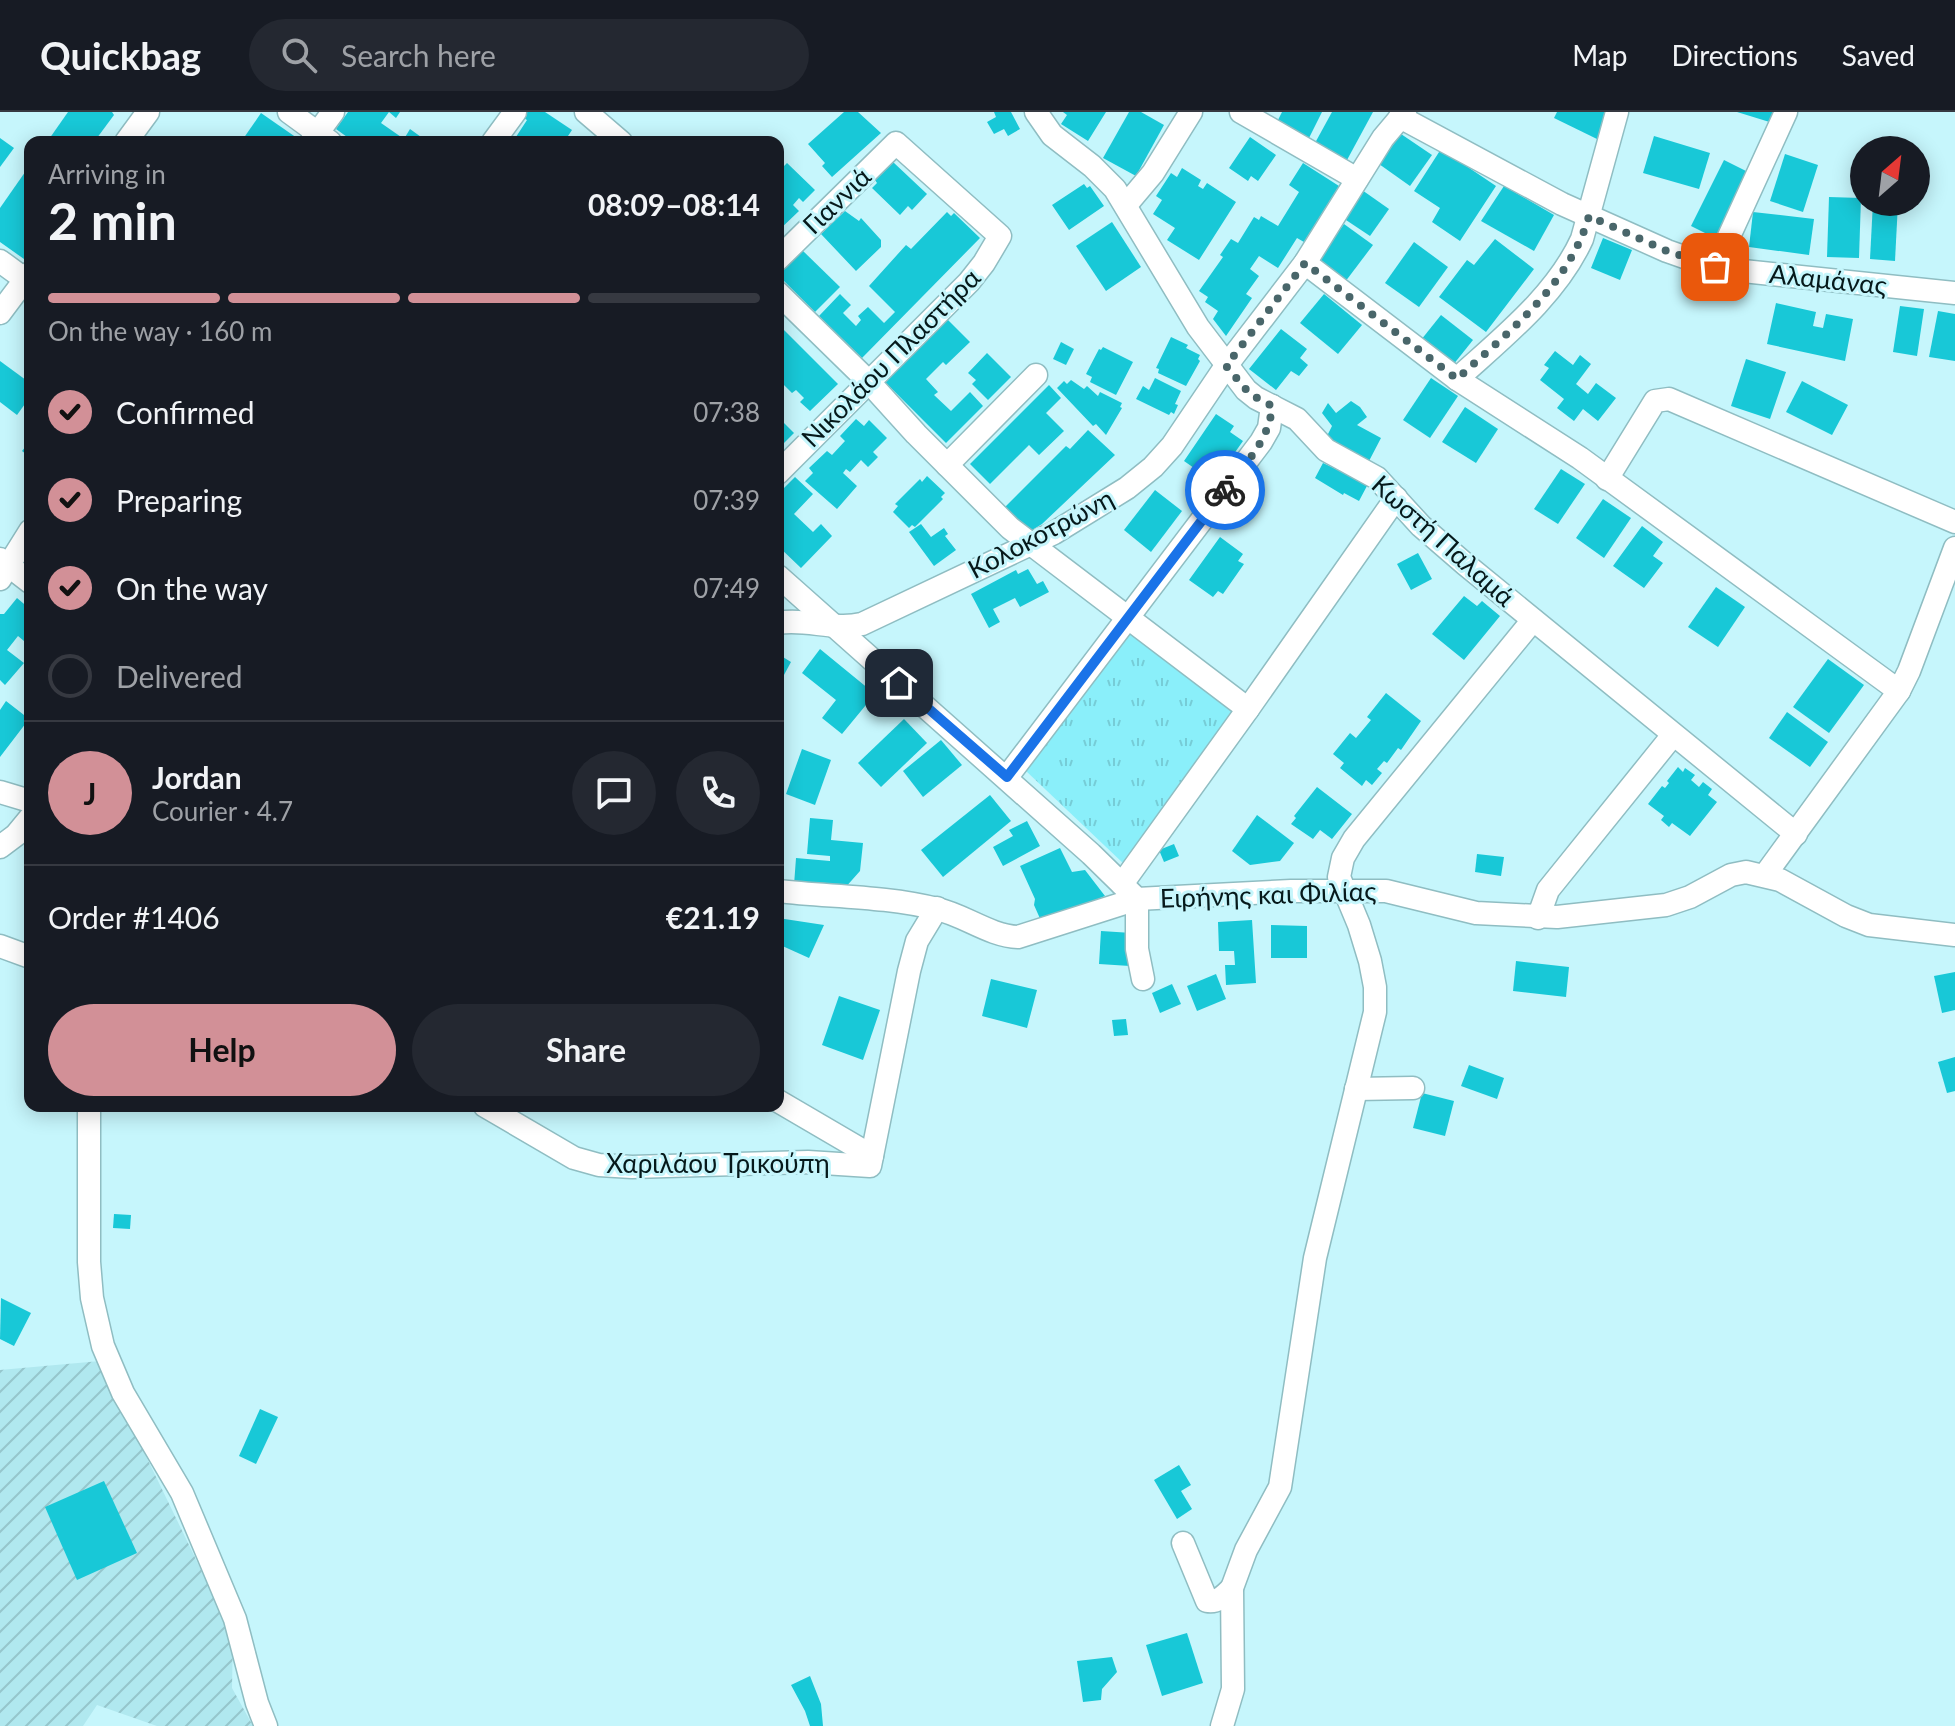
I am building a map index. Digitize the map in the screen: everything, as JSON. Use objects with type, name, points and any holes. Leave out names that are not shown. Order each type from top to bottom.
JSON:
[{"type":"street","points":[[130,136],[148,112]]},
{"type":"street","points":[[289,112],[317,136]]},
{"type":"street","points":[[321,136],[333,112]]},
{"type":"street","points":[[497,136],[515,112]]},
{"type":"street","points":[[586,112],[614,136]]},
{"type":"street","name":"Κωστή Παλαμά","points":[[1036,112],[1052,135],[1107,181],[1126,205],[1181,302],[1226,366],[1250,394],[1297,419],[1322,447],[1377,478],[1434,538],[1796,834]]},
{"type":"street","points":[[1126,205],[1153,173],[1191,112]]},
{"type":"street","points":[[1241,112],[1357,179]]},
{"type":"street","points":[[1457,379],[1512,328],[1575,255],[1589,216],[1617,112]]},
{"type":"street","points":[[1715,267],[1786,112]]},
{"type":"street","name":"Κολοκοτρώνη","points":[[784,622],[795,620],[832,626],[862,624],[1030,545],[1090,512],[1153,467],[1172,446],[1226,366],[1305,263],[1402,114]]},
{"type":"street","name":"Αλαμάνας","points":[[1402,114],[1589,216],[1667,251],[1715,267],[1955,293]]},
{"type":"street","name":"Γιαννιά","points":[[784,253],[896,143]]},
{"type":"street","name":"Νικολάου Πλαστήρα","points":[[784,467],[969,282],[1000,236],[896,143]]},
{"type":"street","points":[[0,261],[24,276]]},
{"type":"street","points":[[1305,263],[1457,379],[1564,447],[1899,691]]},
{"type":"street","points":[[0,313],[24,284]]},
{"type":"street","points":[[784,299],[1030,545],[1248,709]]},
{"type":"street","points":[[947,465],[1036,375]]},
{"type":"street","points":[[1607,479],[1655,401],[1669,399],[1955,522]]},
{"type":"street","points":[[1007,777],[1261,442],[1269,428],[1272,406]]},
{"type":"street","points":[[784,892],[937,908],[1005,936],[1018,937],[1037,933],[1129,892],[1248,709],[1396,498]]},
{"type":"street","points":[[24,539],[3,568],[24,579]]},
{"type":"street","points":[[1955,548],[1899,691],[1765,875],[1869,925],[1955,935]]},
{"type":"street","name":"Ειρήνης και Φιλίας","points":[[784,582],[1007,777],[1129,892],[1386,891],[1476,913],[1538,918],[1666,905],[1736,874],[1765,875]]},
{"type":"street","points":[[1222,1726],[1233,1689],[1232,1588],[1246,1550],[1280,1487],[1315,1258],[1375,1012],[1375,987],[1365,941],[1343,890],[1340,869],[1354,839],[1533,620]]},
{"type":"street","points":[[1538,918],[1548,890],[1673,735]]},
{"type":"street","points":[[0,792],[24,799]]},
{"type":"street","points":[[0,847],[24,825]]},
{"type":"street","points":[[1129,892],[1143,979]]},
{"type":"street","points":[[784,1105],[871,1161],[909,971],[917,941],[937,908]]},
{"type":"street","points":[[0,946],[24,955]]},
{"type":"street","points":[[1356,1089],[1413,1088]]},
{"type":"street","points":[[89,1112],[89,1262],[100,1336],[123,1393],[182,1493],[235,1619],[266,1726]]},
{"type":"street","name":"Χαριλάου Τρικούπη","points":[[495,1112],[574,1158],[599,1165],[632,1167],[871,1161]]},
{"type":"street","points":[[1183,1543],[1207,1601],[1220,1599],[1232,1588]]},
{"type":"shaded area","points":[[100,1361],[233,1636],[232,1688],[253,1726],[157,1726],[97,1705],[83,1726],[0,1726],[0,1370]]},
{"type":"green space","points":[[1132,632],[1236,712],[1125,865],[1026,771]]},
{"type":"building","points":[[68,112],[112,112],[114,115],[98,136],[51,136]]},
{"type":"building","points":[[348,112],[389,112],[381,123],[400,136],[346,136],[336,129]]},
{"type":"building","points":[[526,112],[545,112],[572,130],[568,136],[517,136],[527,120],[522,117]]},
{"type":"building","points":[[844,112],[858,112],[881,133],[832,177],[822,166],[825,163],[808,144]]},
{"type":"building","points":[[994,112],[1011,112],[1020,129],[1008,136],[1004,129],[994,134],[987,122],[996,117]]},
{"type":"building","points":[[1063,112],[1106,112],[1088,141],[1061,124],[1067,115]]},
{"type":"building","points":[[1129,112],[1141,112],[1164,125],[1136,176],[1103,158]]},
{"type":"building","points":[[1282,112],[1322,112],[1309,138],[1277,122]]},
{"type":"building","points":[[1332,112],[1373,112],[1347,160],[1315,143]]},
{"type":"building","points":[[1557,112],[1610,112],[1597,139],[1554,118]]},
{"type":"building","points":[[1737,112],[1782,112],[1776,124]]},
{"type":"building","points":[[261,113],[294,136],[245,136]]},
{"type":"building","points":[[410,129],[420,136],[406,136]]},
{"type":"building","points":[[1401,134],[1432,155],[1410,186],[1379,164]]},
{"type":"building","points":[[1654,136],[1710,153],[1699,189],[1643,173]]},
{"type":"building","points":[[1250,137],[1276,155],[1258,181],[1251,176],[1248,181],[1229,168]]},
{"type":"building","points":[[0,138],[14,148],[0,167]]},
{"type":"building","points":[[1441,149],[1496,186],[1460,241],[1432,222],[1440,208],[1414,191]]},
{"type":"building","points":[[1785,154],[1818,165],[1803,212],[1770,201]]},
{"type":"building","points":[[1724,160],[1752,174],[1719,240],[1691,226]]},
{"type":"building","points":[[893,162],[927,194],[912,210],[908,206],[900,215],[872,188],[877,183],[875,180]]},
{"type":"building","points":[[787,163],[815,190],[803,202],[799,198],[793,205],[799,211],[784,225],[784,166]]},
{"type":"building","points":[[1303,163],[1339,186],[1304,242],[1297,238],[1278,268],[1259,256],[1250,269],[1259,276],[1246,294],[1252,298],[1226,336],[1213,319],[1218,311],[1205,302],[1208,297],[1199,291],[1223,257],[1220,255],[1231,239],[1238,243],[1254,217],[1259,220],[1261,216],[1278,226],[1299,192],[1289,185]]},
{"type":"building","points":[[1182,168],[1201,180],[1198,186],[1203,189],[1207,183],[1236,202],[1199,260],[1167,240],[1175,228],[1153,214],[1162,200],[1156,196],[1171,173],[1177,177]]},
{"type":"building","points":[[24,174],[24,259],[0,242],[0,208]]},
{"type":"building","points":[[1084,184],[1087,188],[1090,186],[1104,206],[1069,230],[1052,205]]},
{"type":"building","points":[[1504,186],[1554,215],[1534,251],[1481,221]]},
{"type":"building","points":[[1362,190],[1389,209],[1370,236],[1343,218]]},
{"type":"building","points":[[1829,197],[1850,198],[1850,216],[1860,216],[1859,258],[1827,257]]},
{"type":"building","points":[[845,211],[859,221],[861,218],[881,240],[881,247],[856,271],[821,234]]},
{"type":"building","points":[[947,212],[951,216],[954,213],[980,238],[862,358],[819,316],[840,294],[851,305],[843,313],[856,326],[861,320],[858,316],[868,307],[884,323],[895,312],[869,286],[906,245],[911,249]]},
{"type":"building","points":[[1753,212],[1814,219],[1809,255],[1749,247]]},
{"type":"building","points":[[1872,216],[1897,216],[1895,261],[1870,259]]},
{"type":"building","points":[[1112,222],[1141,267],[1106,291],[1076,246]]},
{"type":"building","points":[[1344,224],[1373,245],[1345,282],[1317,261]]},
{"type":"building","points":[[1603,238],[1632,250],[1620,280],[1591,268]]},
{"type":"building","points":[[1495,239],[1534,269],[1486,332],[1439,297],[1467,260],[1474,265]]},
{"type":"building","points":[[1414,242],[1448,267],[1419,307],[1385,283]]},
{"type":"building","points":[[801,249],[840,287],[815,312],[784,281],[784,266]]},
{"type":"building","points":[[1324,294],[1362,325],[1338,354],[1300,323]]},
{"type":"building","points":[[1776,303],[1816,312],[1813,326],[1823,328],[1826,314],[1853,319],[1845,361],[1767,344]]},
{"type":"building","points":[[1900,306],[1924,309],[1917,356],[1893,352]]},
{"type":"building","points":[[1938,311],[1955,314],[1955,361],[1929,357]]},
{"type":"building","points":[[1441,315],[1473,340],[1453,365],[1421,340]]},
{"type":"building","points":[[947,319],[970,342],[926,379],[938,392],[934,395],[951,411],[970,392],[983,406],[946,443],[884,381]]},
{"type":"building","points":[[1281,329],[1307,349],[1300,358],[1308,365],[1299,376],[1291,371],[1276,390],[1249,369]]},
{"type":"building","points":[[784,330],[838,384],[810,411],[800,402],[804,398],[796,390],[792,393],[784,385]]},
{"type":"building","points":[[1171,337],[1200,355],[1200,361],[1186,386],[1158,373],[1159,369],[1156,368]]},
{"type":"building","points":[[1061,342],[1074,349],[1066,365],[1053,359]]},
{"type":"building","points":[[1103,347],[1133,362],[1116,395],[1090,382],[1092,377],[1086,374]]},
{"type":"building","points":[[1555,351],[1573,365],[1580,355],[1591,364],[1576,384],[1588,394],[1596,383],[1616,398],[1598,421],[1583,409],[1574,421],[1557,408],[1564,399],[1540,380],[1549,368],[1544,365]]},
{"type":"building","points":[[987,353],[1011,377],[988,400],[972,384],[976,380],[968,373]]},
{"type":"building","points":[[1746,359],[1786,372],[1770,419],[1731,406]]},
{"type":"building","points":[[0,361],[24,379],[24,405],[17,415],[0,402]]},
{"type":"building","points":[[1155,378],[1181,391],[1174,414],[1171,412],[1169,415],[1136,399],[1143,386],[1149,390]]},
{"type":"building","points":[[1431,378],[1458,396],[1430,438],[1403,420]]},
{"type":"building","points":[[1071,380],[1084,389],[1087,386],[1098,396],[1100,392],[1122,403],[1106,435],[1096,424],[1093,426],[1057,388],[1064,381],[1067,384]]},
{"type":"building","points":[[1802,381],[1848,405],[1832,435],[1786,412]]},
{"type":"building","points":[[1049,385],[1061,398],[1046,413],[1064,431],[1039,455],[1029,445],[990,484],[970,464]]},
{"type":"building","points":[[1351,401],[1367,417],[1357,425],[1381,438],[1369,461],[1326,438],[1332,426],[1322,413],[1328,403],[1336,413]]},
{"type":"building","points":[[1465,407],[1498,429],[1476,463],[1442,442]]},
{"type":"building","points":[[1216,414],[1234,426],[1230,432],[1243,441],[1214,482],[1184,461]]},
{"type":"building","points":[[856,419],[864,426],[869,420],[887,438],[873,452],[878,457],[868,467],[861,460],[850,472],[846,469],[843,473],[857,486],[837,509],[805,481],[813,473],[809,468],[827,451],[832,455],[845,441],[840,436]]},
{"type":"building","points":[[784,423],[794,433],[784,443]]},
{"type":"building","points":[[1088,430],[1115,455],[1042,524],[1029,532],[1005,507],[1066,446],[1070,449]]},
{"type":"building","points":[[1323,463],[1368,484],[1359,501],[1315,478]]},
{"type":"building","points":[[1561,469],[1585,484],[1558,524],[1534,509]]},
{"type":"building","points":[[927,476],[945,493],[941,497],[943,499],[915,527],[912,525],[909,528],[893,512],[898,506],[895,504]]},
{"type":"building","points":[[795,477],[813,494],[794,514],[813,532],[821,524],[832,536],[801,568],[784,552],[784,488]]},
{"type":"building","points":[[1155,490],[1182,511],[1151,552],[1124,530]]},
{"type":"building","points":[[1603,499],[1631,518],[1604,558],[1576,538]]},
{"type":"building","points":[[921,524],[931,537],[944,528],[948,534],[945,536],[956,550],[934,566],[909,532]]},
{"type":"building","points":[[1642,526],[1663,542],[1653,556],[1663,563],[1644,588],[1613,566]]},
{"type":"building","points":[[1220,537],[1243,554],[1238,561],[1244,564],[1223,594],[1218,591],[1213,597],[1189,580]]},
{"type":"building","points":[[1418,553],[1432,579],[1411,590],[1397,564]]},
{"type":"building","points":[[1028,569],[1037,584],[1043,581],[1049,592],[1020,607],[1015,598],[993,609],[1000,622],[989,628],[971,594],[1016,570],[1018,574]]},
{"type":"building","points":[[1716,587],[1745,607],[1718,647],[1688,627]]},
{"type":"building","points":[[1464,596],[1477,606],[1482,601],[1500,616],[1464,660],[1432,634]]},
{"type":"building","points":[[17,598],[24,604],[24,641],[18,636],[7,650],[24,663],[5,685],[0,680],[0,614],[4,614]]},
{"type":"building","points":[[820,649],[875,694],[842,734],[822,718],[836,700],[802,673]]},
{"type":"building","points":[[784,658],[791,662],[784,675]]},
{"type":"building","points":[[1828,659],[1864,685],[1829,733],[1793,707]]},
{"type":"building","points":[[1386,693],[1421,721],[1401,750],[1398,748],[1387,763],[1384,761],[1377,769],[1382,773],[1372,785],[1366,780],[1362,786],[1340,768],[1344,763],[1333,754],[1350,733],[1356,738],[1371,720],[1367,717]]},
{"type":"building","points":[[6,701],[24,715],[24,726],[0,757],[0,710]]},
{"type":"building","points":[[1787,712],[1828,742],[1810,767],[1769,738]]},
{"type":"building","points":[[904,719],[927,743],[881,787],[858,763]]},
{"type":"building","points":[[941,740],[962,765],[923,797],[903,771]]},
{"type":"building","points":[[802,749],[831,760],[815,805],[786,794]]},
{"type":"building","points":[[1678,767],[1695,775],[1691,780],[1699,787],[1703,782],[1712,789],[1708,795],[1717,802],[1690,836],[1672,823],[1669,827],[1661,820],[1664,816],[1648,804],[1662,786],[1665,788]]},
{"type":"building","points":[[1317,787],[1352,814],[1332,839],[1320,830],[1313,839],[1291,824]]},
{"type":"building","points":[[990,795],[1011,821],[943,877],[921,850]]},
{"type":"building","points":[[1257,815],[1294,843],[1280,861],[1250,865],[1232,851]]},
{"type":"building","points":[[810,818],[833,820],[831,840],[863,843],[860,871],[844,889],[794,885],[796,858],[830,861],[830,856],[807,854]]},
{"type":"building","points":[[1027,821],[1040,846],[1003,866],[993,847],[1013,836],[1009,830]]},
{"type":"building","points":[[1174,844],[1179,856],[1164,862],[1159,850]]},
{"type":"building","points":[[1060,848],[1072,872],[1085,870],[1105,896],[1042,923],[1020,866]]},
{"type":"building","points":[[1477,854],[1504,857],[1501,876],[1475,872]]},
{"type":"building","points":[[784,919],[824,925],[809,958],[784,947]]},
{"type":"building","points":[[1252,920],[1256,983],[1226,985],[1225,965],[1235,965],[1234,951],[1219,951],[1218,922]]},
{"type":"building","points":[[1271,925],[1307,926],[1307,958],[1271,958]]},
{"type":"building","points":[[1101,931],[1132,933],[1130,966],[1099,964]]},
{"type":"building","points":[[1516,961],[1569,967],[1566,997],[1513,991]]},
{"type":"building","points":[[1955,972],[1955,1010],[1942,1013],[1934,976]]},
{"type":"building","points":[[1216,974],[1226,999],[1197,1011],[1187,986]]},
{"type":"building","points":[[991,979],[1037,990],[1027,1028],[982,1016]]},
{"type":"building","points":[[1172,984],[1181,1004],[1160,1013],[1152,993]]},
{"type":"building","points":[[839,996],[880,1010],[863,1060],[822,1045]]},
{"type":"building","points":[[1126,1019],[1128,1035],[1114,1036],[1112,1020]]},
{"type":"building","points":[[1955,1057],[1955,1091],[1947,1093],[1938,1062]]},
{"type":"building","points":[[1469,1065],[1504,1078],[1497,1099],[1461,1086]]},
{"type":"building","points":[[1422,1093],[1454,1101],[1445,1136],[1413,1128]]},
{"type":"building","points":[[114,1214],[131,1215],[130,1229],[113,1228]]},
{"type":"building","points":[[1,1298],[31,1313],[14,1346],[0,1339]]},
{"type":"building","points":[[260,1409],[278,1417],[256,1464],[239,1456]]},
{"type":"building","points":[[1179,1465],[1191,1485],[1181,1491],[1192,1509],[1177,1519],[1154,1480]]},
{"type":"building","points":[[104,1481],[137,1553],[77,1580],[45,1507]]},
{"type":"building","points":[[1187,1633],[1203,1683],[1162,1696],[1146,1645]]},
{"type":"building","points":[[1112,1657],[1117,1672],[1102,1689],[1101,1700],[1083,1702],[1077,1661]]},
{"type":"building","points":[[810,1676],[821,1704],[823,1726],[810,1726],[791,1685]]},
{"type":"way so far","points":[[1225,490],[1269,428],[1272,406],[1250,394],[1226,366],[1305,263],[1457,379],[1552,286],[1575,255],[1589,216],[1667,251],[1715,267]]},
{"type":"route","points":[[899,683],[1007,777],[1225,490]]}]
